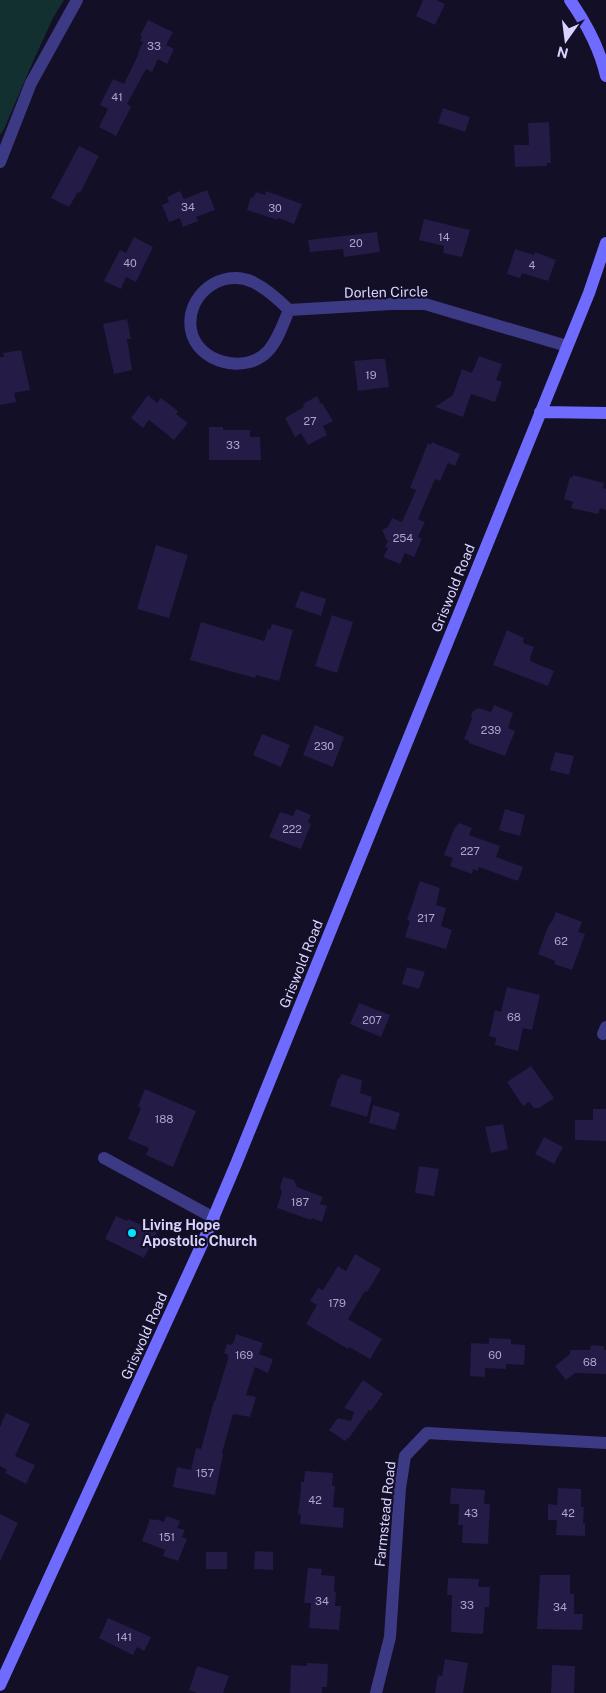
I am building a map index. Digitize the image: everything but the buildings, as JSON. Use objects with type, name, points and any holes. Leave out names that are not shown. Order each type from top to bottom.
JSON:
[{"type":"street","points":[[0,162],[31,82],[77,0]]},
{"type":"street","points":[[570,0],[584,20],[597,48],[606,76]]},
{"type":"street","name":"Griswold Road","points":[[0,1685],[214,1218],[589,293],[606,243]]},
{"type":"street","points":[[234,277],[252,281],[272,294],[289,310],[277,338],[267,352],[250,363],[235,364],[214,358],[200,348],[191,330],[192,310],[201,292],[215,282],[234,277]]},
{"type":"street","name":"Dorlen Circle","points":[[289,310],[425,304],[567,346]]},
{"type":"street","points":[[540,412],[606,413]]},
{"type":"street","points":[[104,1158],[214,1218]]},
{"type":"street","name":"Farmstead Road","points":[[376,1693],[390,1637],[400,1488],[405,1456],[427,1433],[606,1443]]},
{"type":"green space","points":[[0,0],[64,0],[53,18],[0,135]]},
{"type":"place","name":"Living Hope Apostolic Church","points":[[132,1233]]}]
